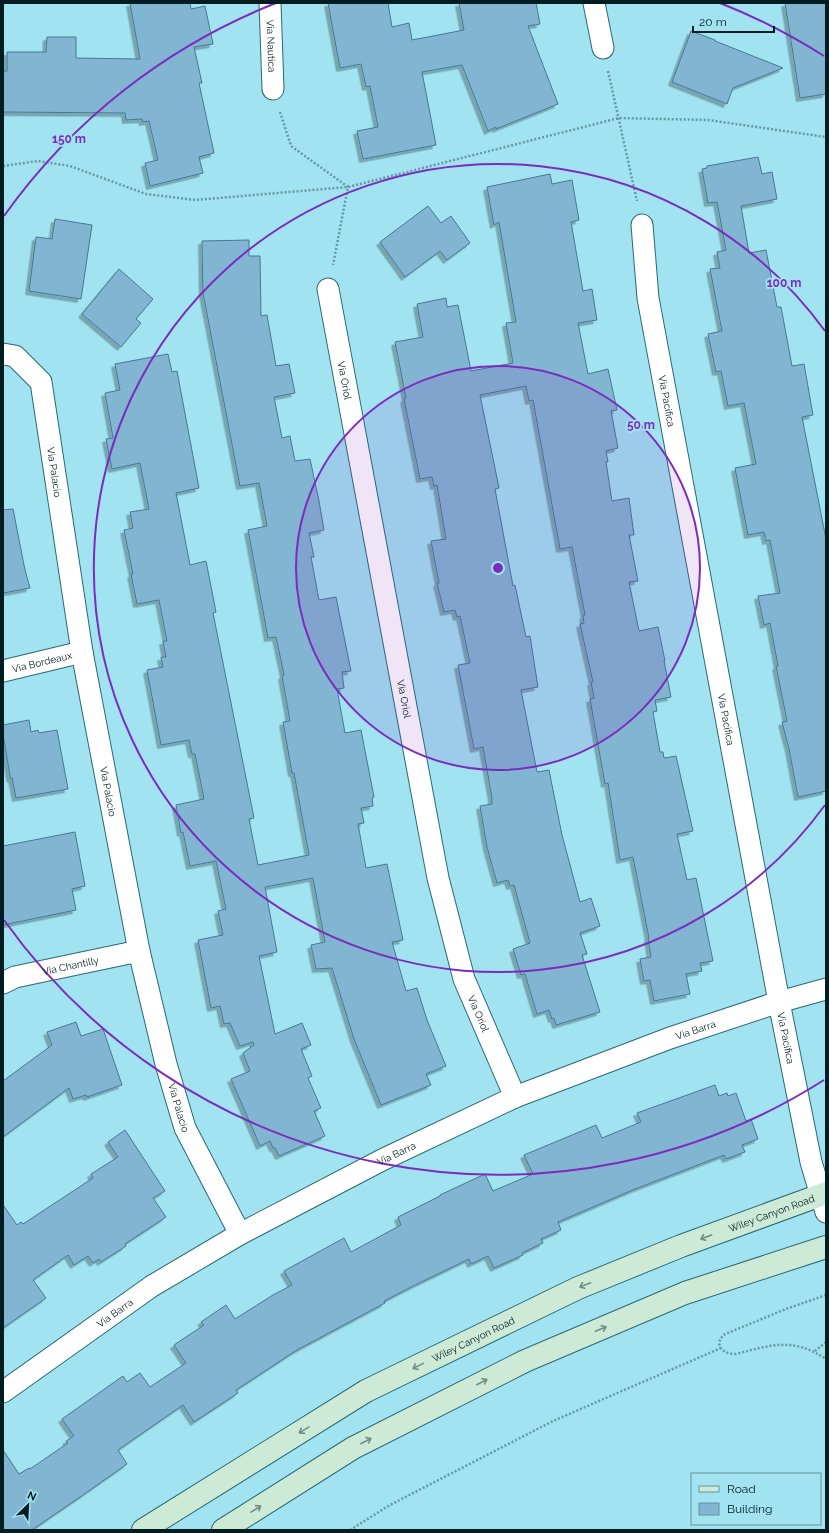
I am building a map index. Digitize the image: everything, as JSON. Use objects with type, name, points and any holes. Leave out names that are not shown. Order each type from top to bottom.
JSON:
[{"type":"main road","name":"Wiley Canyon Road","points":[[147,1529],[373,1388],[578,1288],[681,1246],[824,1200]]},
{"type":"main road","points":[[223,1530],[353,1448],[525,1360],[685,1293],[826,1247]]},
{"type":"street","name":"Via Nautica","points":[[270,3],[272,89]]},
{"type":"street","points":[[594,3],[603,48]]},
{"type":"street","name":"Via Pacifica","points":[[642,225],[648,298],[779,1002],[811,1162],[824,1200]]},
{"type":"street","name":"Via Oriol","points":[[328,290],[438,878],[464,979],[515,1097]]},
{"type":"street","name":"Via Palacio","points":[[3,354],[15,356],[41,382],[82,652],[139,951],[166,1064],[185,1128],[240,1234]]},
{"type":"street","name":"Via Bordeaux","points":[[3,671],[82,652]]},
{"type":"street","name":"Via Chantilly","points":[[3,983],[15,977],[139,951]]},
{"type":"street","name":"Via Barra","points":[[3,1392],[152,1286],[240,1234],[382,1160],[515,1097],[670,1038],[779,1002],[826,989]]},
{"type":"path","points":[[603,48],[642,225]]},
{"type":"path","points":[[272,89],[291,146],[348,187]]},
{"type":"path","points":[[3,166],[38,161],[70,166],[146,194],[195,200],[348,187],[619,118],[708,120],[826,137]]},
{"type":"path","points":[[328,290],[348,187]]},
{"type":"path","points":[[826,1295],[786,1309],[723,1335],[719,1342],[721,1348],[725,1352],[736,1354],[777,1344],[796,1345],[815,1351],[826,1359]]},
{"type":"path","points":[[815,1351],[826,1342]]},
{"type":"path","points":[[350,1530],[390,1505],[553,1421],[721,1348]]},
{"type":"building","points":[[130,3],[190,3],[191,9],[205,6],[213,44],[194,47],[202,83],[199,83],[214,153],[199,157],[203,173],[150,186],[145,163],[158,160],[149,121],[143,122],[142,119],[126,120],[125,113],[3,112],[3,71],[7,71],[7,52],[46,52],[47,37],[76,37],[76,58],[140,59]]},
{"type":"building","points":[[328,3],[388,3],[392,27],[409,23],[412,40],[464,30],[459,3],[536,3],[540,24],[528,26],[558,104],[488,131],[462,65],[422,72],[436,145],[363,159],[357,131],[378,127],[370,86],[366,87],[361,64],[340,68]]},
{"type":"building","points":[[785,3],[826,3],[826,94],[800,98]]},
{"type":"building","points":[[691,31],[783,68],[733,88],[727,104],[672,82]]},
{"type":"building","points":[[758,157],[762,174],[772,172],[777,199],[741,206],[749,253],[766,250],[777,307],[781,307],[792,366],[804,364],[813,415],[802,417],[826,539],[826,791],[798,797],[789,749],[782,722],[787,721],[776,666],[778,666],[770,623],[764,625],[758,596],[780,593],[770,540],[766,541],[764,532],[748,535],[735,468],[756,464],[744,403],[728,406],[721,371],[716,372],[708,334],[722,331],[710,269],[720,268],[717,252],[726,250],[717,202],[708,203],[702,169],[707,168],[707,166]]},
{"type":"building","points":[[550,174],[552,184],[572,180],[579,220],[571,222],[583,291],[592,289],[597,320],[578,323],[588,374],[608,369],[617,410],[611,411],[618,448],[606,451],[608,462],[606,462],[612,501],[629,498],[634,535],[629,535],[638,581],[629,582],[639,631],[658,627],[671,697],[655,700],[657,711],[653,712],[660,752],[663,752],[664,758],[676,756],[693,831],[677,834],[687,880],[696,878],[713,961],[700,963],[702,971],[686,974],[690,994],[654,1001],[650,980],[644,981],[640,959],[651,957],[649,938],[633,857],[620,860],[608,783],[605,784],[590,699],[594,698],[591,682],[593,682],[580,624],[584,623],[583,616],[585,615],[572,547],[560,549],[533,400],[529,401],[526,386],[480,395],[499,488],[495,489],[513,586],[515,585],[526,637],[530,636],[538,687],[521,690],[537,772],[549,770],[562,835],[580,902],[591,898],[600,926],[580,933],[587,954],[582,955],[600,1012],[556,1025],[549,1010],[537,1014],[525,974],[521,975],[513,949],[530,943],[514,885],[510,886],[508,880],[497,883],[487,847],[480,806],[492,804],[492,798],[483,747],[474,749],[458,665],[470,663],[460,616],[457,617],[455,610],[444,612],[437,583],[439,583],[431,541],[446,539],[437,485],[434,486],[432,477],[420,479],[404,399],[406,398],[395,342],[423,337],[417,304],[446,298],[447,307],[458,305],[471,371],[513,363],[506,323],[516,322],[499,222],[494,225],[487,187]]},
{"type":"building","points":[[428,206],[441,223],[451,216],[470,243],[447,260],[440,251],[405,277],[380,242]]},
{"type":"building","points":[[55,219],[92,225],[81,299],[29,291],[36,237],[52,239]]},
{"type":"building","points":[[249,240],[249,256],[260,256],[261,316],[267,315],[276,366],[289,364],[295,393],[274,397],[282,438],[290,436],[295,461],[310,459],[319,501],[324,530],[309,533],[314,557],[311,557],[319,600],[336,597],[351,671],[342,672],[344,688],[337,689],[345,733],[361,730],[374,797],[372,798],[373,806],[361,808],[364,823],[358,824],[366,868],[387,864],[403,940],[392,942],[406,991],[417,988],[427,1020],[446,1066],[426,1074],[431,1085],[381,1105],[354,1039],[332,968],[316,969],[311,945],[325,942],[313,878],[265,887],[277,952],[259,956],[275,1034],[302,1023],[311,1045],[301,1049],[312,1076],[308,1078],[321,1108],[314,1111],[325,1136],[279,1156],[270,1141],[260,1146],[231,1079],[250,1071],[243,1053],[254,1045],[253,1042],[240,1046],[230,1023],[224,1024],[220,1006],[211,1008],[198,940],[223,935],[218,911],[226,909],[216,861],[190,866],[183,832],[181,833],[176,805],[204,799],[195,754],[192,754],[189,740],[161,745],[147,670],[163,667],[161,657],[166,657],[163,641],[167,641],[159,600],[137,604],[131,574],[133,574],[124,530],[133,528],[130,512],[149,509],[140,463],[112,469],[106,439],[113,438],[105,393],[120,390],[115,364],[168,354],[172,372],[177,371],[199,488],[176,493],[190,565],[206,561],[216,612],[213,613],[254,818],[249,819],[258,865],[309,855],[283,722],[290,721],[282,676],[284,675],[276,637],[268,638],[248,530],[267,526],[259,483],[240,486],[203,293],[202,241]]},
{"type":"building","points":[[119,269],[153,299],[136,319],[141,323],[121,347],[82,314]]},
{"type":"building","points":[[13,509],[30,588],[3,593],[3,510]]},
{"type":"building","points":[[29,720],[31,732],[38,730],[39,733],[57,730],[68,789],[16,798],[12,778],[11,779],[10,776],[3,734],[3,725]]},
{"type":"building","points":[[75,832],[85,886],[72,889],[76,910],[3,925],[3,846]]},
{"type":"building","points":[[76,1022],[81,1036],[103,1029],[122,1085],[87,1097],[86,1095],[73,1099],[69,1088],[3,1137],[3,1081],[52,1045],[47,1032]]},
{"type":"building","points":[[715,1085],[719,1096],[727,1093],[728,1096],[736,1093],[746,1121],[751,1119],[758,1139],[742,1145],[745,1152],[726,1159],[724,1155],[635,1189],[558,1222],[561,1230],[541,1239],[543,1243],[522,1253],[523,1255],[494,1268],[488,1256],[471,1264],[469,1259],[415,1285],[384,1301],[385,1303],[297,1350],[236,1390],[238,1393],[194,1422],[183,1405],[118,1450],[127,1464],[83,1495],[32,1530],[3,1530],[3,1450],[19,1474],[29,1468],[30,1469],[68,1443],[66,1441],[74,1436],[62,1419],[123,1376],[127,1382],[140,1373],[150,1387],[186,1363],[174,1345],[204,1325],[201,1322],[226,1305],[235,1319],[292,1285],[284,1271],[344,1238],[351,1252],[401,1225],[398,1217],[485,1174],[493,1191],[533,1174],[524,1155],[596,1125],[602,1138],[641,1122],[637,1113]]},
{"type":"building","points":[[125,1130],[165,1191],[153,1198],[166,1217],[101,1262],[99,1259],[93,1263],[88,1256],[74,1265],[68,1255],[33,1280],[46,1298],[3,1328],[3,1205],[17,1225],[21,1222],[23,1224],[93,1178],[91,1174],[118,1157],[108,1142]]}]
